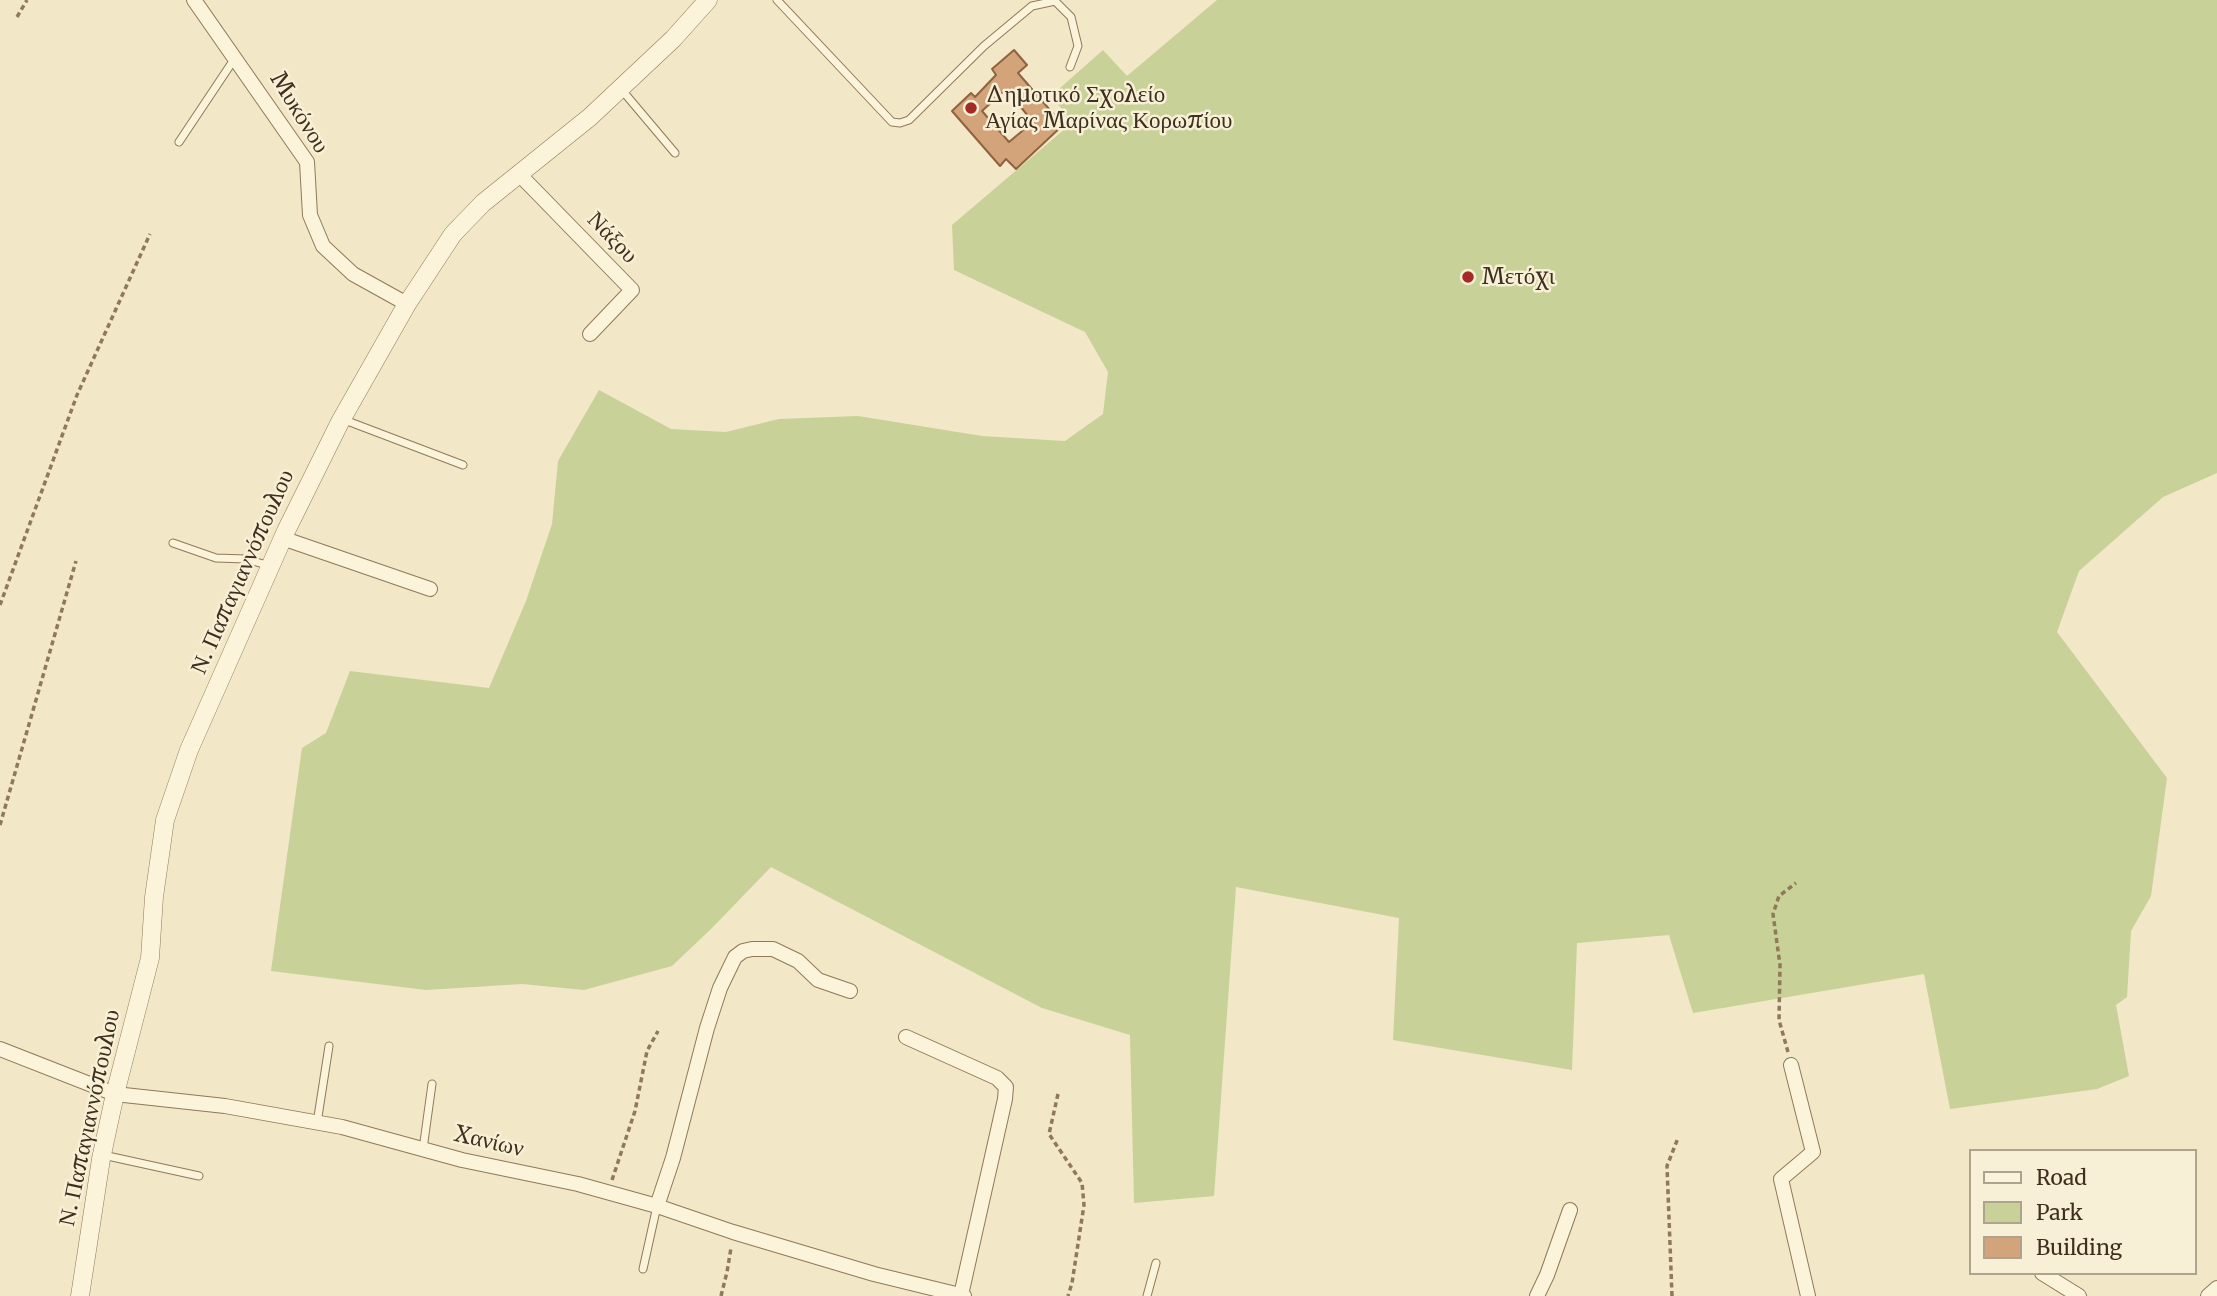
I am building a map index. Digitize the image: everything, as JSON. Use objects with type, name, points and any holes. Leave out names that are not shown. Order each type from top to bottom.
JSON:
[{"type":"street","name":"Μυκόνου","points":[[194,0],[307,162],[310,215],[323,246],[353,274],[407,304]]},
{"type":"street","name":"Ν. Παπαγιαννόπουλου","points":[[80,1296],[115,1094],[150,958],[154,897],[165,820],[189,750],[282,538],[342,418],[407,304],[453,234],[483,202],[590,117],[673,39],[708,0]]},
{"type":"street","name":"Νάξου","points":[[518,173],[632,290],[590,334]]},
{"type":"street","points":[[282,538],[430,589]]},
{"type":"street","points":[[657,1206],[673,1158],[706,1028],[720,988],[735,957],[752,949],[773,949],[797,961],[818,980],[850,991]]},
{"type":"street","points":[[906,1037],[997,1079],[1006,1087],[963,1295]]},
{"type":"street","name":"Χανίων","points":[[0,1049],[115,1094],[225,1106],[365,1133],[499,1168],[607,1192],[874,1273],[963,1295]]},
{"type":"street","points":[[1791,1065],[1814,1152],[1781,1179],[1808,1296]]},
{"type":"street","points":[[1537,1296],[1570,1210]]},
{"type":"street","points":[[2045,1275],[2079,1296]]},
{"type":"street","points":[[2208,1296],[2217,1288]]},
{"type":"lane","points":[[777,0],[892,122],[909,120],[984,46],[1032,6],[1055,1],[1071,17],[1078,46],[1070,66]]},
{"type":"lane","points":[[179,142],[235,57]]},
{"type":"lane","points":[[621,88],[675,153]]},
{"type":"lane","points":[[342,418],[463,465]]},
{"type":"lane","points":[[173,543],[216,558],[246,559],[270,566]]},
{"type":"lane","points":[[317,1123],[329,1046]]},
{"type":"lane","points":[[423,1149],[432,1084]]},
{"type":"lane","points":[[103,1155],[199,1176]]},
{"type":"lane","points":[[643,1269],[657,1206]]},
{"type":"lane","points":[[1147,1296],[1156,1262]]},
{"type":"path","points":[[16,17],[27,0]]},
{"type":"path","points":[[0,606],[77,395],[150,234]]},
{"type":"path","points":[[0,825],[76,561]]},
{"type":"path","points":[[1791,1065],[1779,1020],[1780,965],[1773,914],[1779,896],[1796,883]]},
{"type":"path","points":[[607,1192],[635,1111],[647,1051],[658,1031]]},
{"type":"path","points":[[1058,1094],[1049,1134],[1082,1183],[1084,1205],[1068,1296]]},
{"type":"path","points":[[1672,1296],[1667,1166],[1678,1138]]},
{"type":"path","points":[[721,1296],[733,1232]]},
{"type":"green space","points":[[1217,0],[2217,0],[2217,473],[2163,497],[2079,571],[2057,632],[2167,778],[2151,896],[2131,931],[2127,997],[2116,1005],[2129,1076],[2097,1089],[1950,1109],[1924,974],[1693,1013],[1669,935],[1577,943],[1572,1070],[1393,1040],[1399,918],[1236,887],[1214,1196],[1134,1203],[1130,1035],[1042,1008],[771,867],[672,966],[584,990],[522,984],[426,990],[271,971],[302,748],[326,733],[350,671],[489,688],[526,601],[552,524],[558,461],[599,390],[671,429],[726,432],[779,419],[858,416],[982,436],[1065,441],[1103,414],[1108,372],[1085,332],[954,270],[952,225],[1073,122],[1051,96],[1103,50],[1127,76]]},
{"type":"building","name":"Δημοτικό Σχολείο Αγίας Μαρίνας Κορωπίου","points":[[1014,50],[1027,65],[1018,73],[1063,125],[1016,169],[1006,159],[1000,166],[952,111],[971,93],[975,97],[996,75],[992,69]],"holes":[[[1006,89],[1033,122],[1009,142],[982,111]]]},
{"type":"place","name":"Δημοτικό Σχολείο Αγίας Μαρίνας Κορωπίου","points":[[971,108]]},
{"type":"place","name":"Μετόχι","points":[[1468,277]]}]
